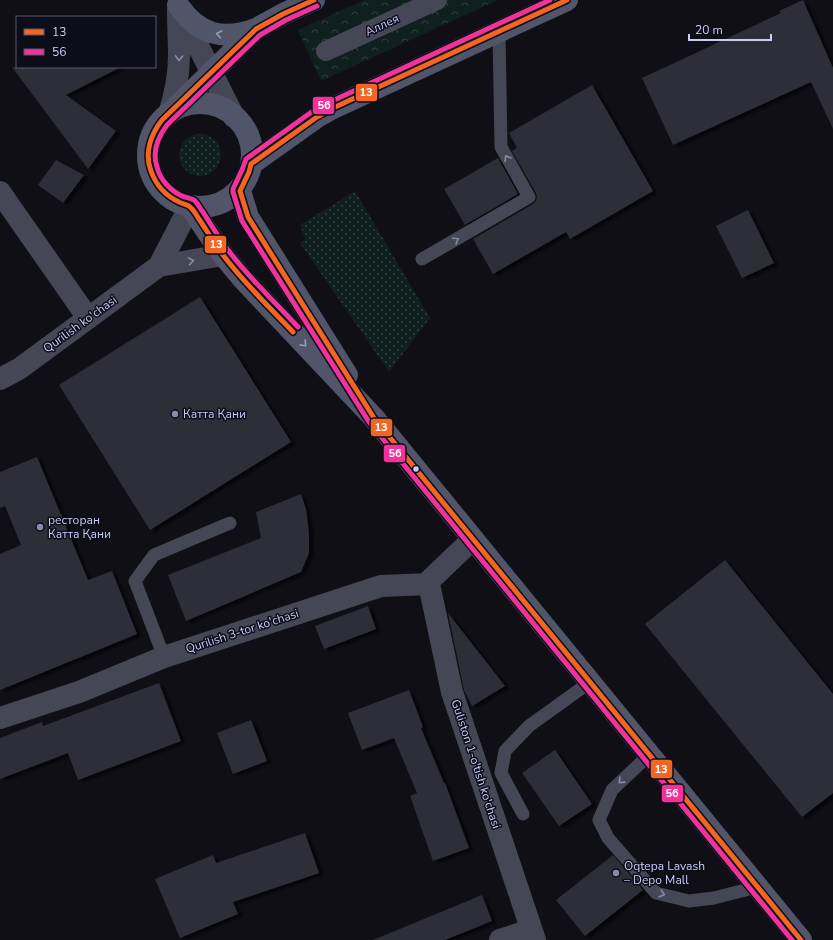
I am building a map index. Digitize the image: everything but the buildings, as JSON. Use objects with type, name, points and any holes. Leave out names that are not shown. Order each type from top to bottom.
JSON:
[{"type":"main road","points":[[177,3],[181,10],[193,23],[212,33],[234,35],[246,33],[314,0]]},
{"type":"main road","points":[[251,164],[317,117],[333,108],[567,0]]},
{"type":"main road","points":[[169,114],[185,106],[202,104],[211,105],[227,111],[240,123],[249,138],[251,164],[240,191],[215,205],[198,207],[182,204],[162,190],[157,184],[150,169],[148,152],[152,135],[162,120],[256,28]]},
{"type":"main road","points":[[240,191],[248,217],[374,418]]},
{"type":"main road","points":[[190,206],[223,255],[243,280],[374,418],[801,940]]},
{"type":"street","name":"Аллея","points":[[326,51],[437,0]]},
{"type":"street","points":[[177,3],[234,117]]},
{"type":"street","points":[[169,114],[178,70],[179,55],[177,3]]},
{"type":"street","points":[[0,192],[88,318]]},
{"type":"street","name":"Qurilish ko'chasi","points":[[0,379],[19,369],[159,266],[190,206]]},
{"type":"street","name":"Qurilish ko'chasi","points":[[159,266],[223,255]]},
{"type":"street","points":[[429,584],[430,580],[473,539]]},
{"type":"street","name":"Qurilish 3-tor ko'chasi","points":[[0,718],[80,692],[164,657],[381,586],[429,584]]},
{"type":"street","name":"Guliston 1-o'tish ko'chasi","points":[[429,584],[452,692],[533,935]]},
{"type":"street","points":[[500,940],[533,935]]},
{"type":"lane","points":[[422,260],[529,197],[501,147],[499,32]]},
{"type":"lane","points":[[164,657],[135,581],[154,555],[230,523]]},
{"type":"lane","points":[[523,814],[501,773],[505,751],[529,726],[590,682]]},
{"type":"lane","points":[[649,755],[612,790],[599,820],[608,838],[656,893],[689,901],[714,898],[757,887]]},
{"type":"green space","points":[[364,0],[498,0],[321,81],[298,30]]},
{"type":"green space","points":[[200,134],[215,140],[221,155],[215,170],[200,176],[185,170],[179,155],[185,140]]},
{"type":"green space","points":[[355,191],[430,318],[389,372],[300,243],[305,239],[300,225]]},
{"type":"transit line","name":"13","points":[[293,332],[239,275],[217,246],[193,210],[188,205],[180,203],[170,197],[159,185],[151,171],[148,157],[152,138],[162,120],[256,29],[283,14],[314,0]]},
{"type":"transit line","name":"56","points":[[550,0],[313,111],[246,159],[233,192],[242,221],[369,422],[792,940]]},
{"type":"transit line","name":"13","points":[[567,0],[333,108],[317,117],[251,164],[240,191],[248,217],[374,418],[801,940]]},
{"type":"transit line","name":"56","points":[[298,327],[236,260],[221,241],[195,201],[178,194],[166,184],[158,172],[155,156],[157,145],[167,125],[260,35],[286,20],[317,6]]},
{"type":"place","name":"Катта Қани","points":[[175,414]]},
{"type":"place","name":"ресторан Катта Қани","points":[[40,527]]},
{"type":"place","name":"Oqtepa Lavash – Depo Mall","points":[[616,873]]}]
